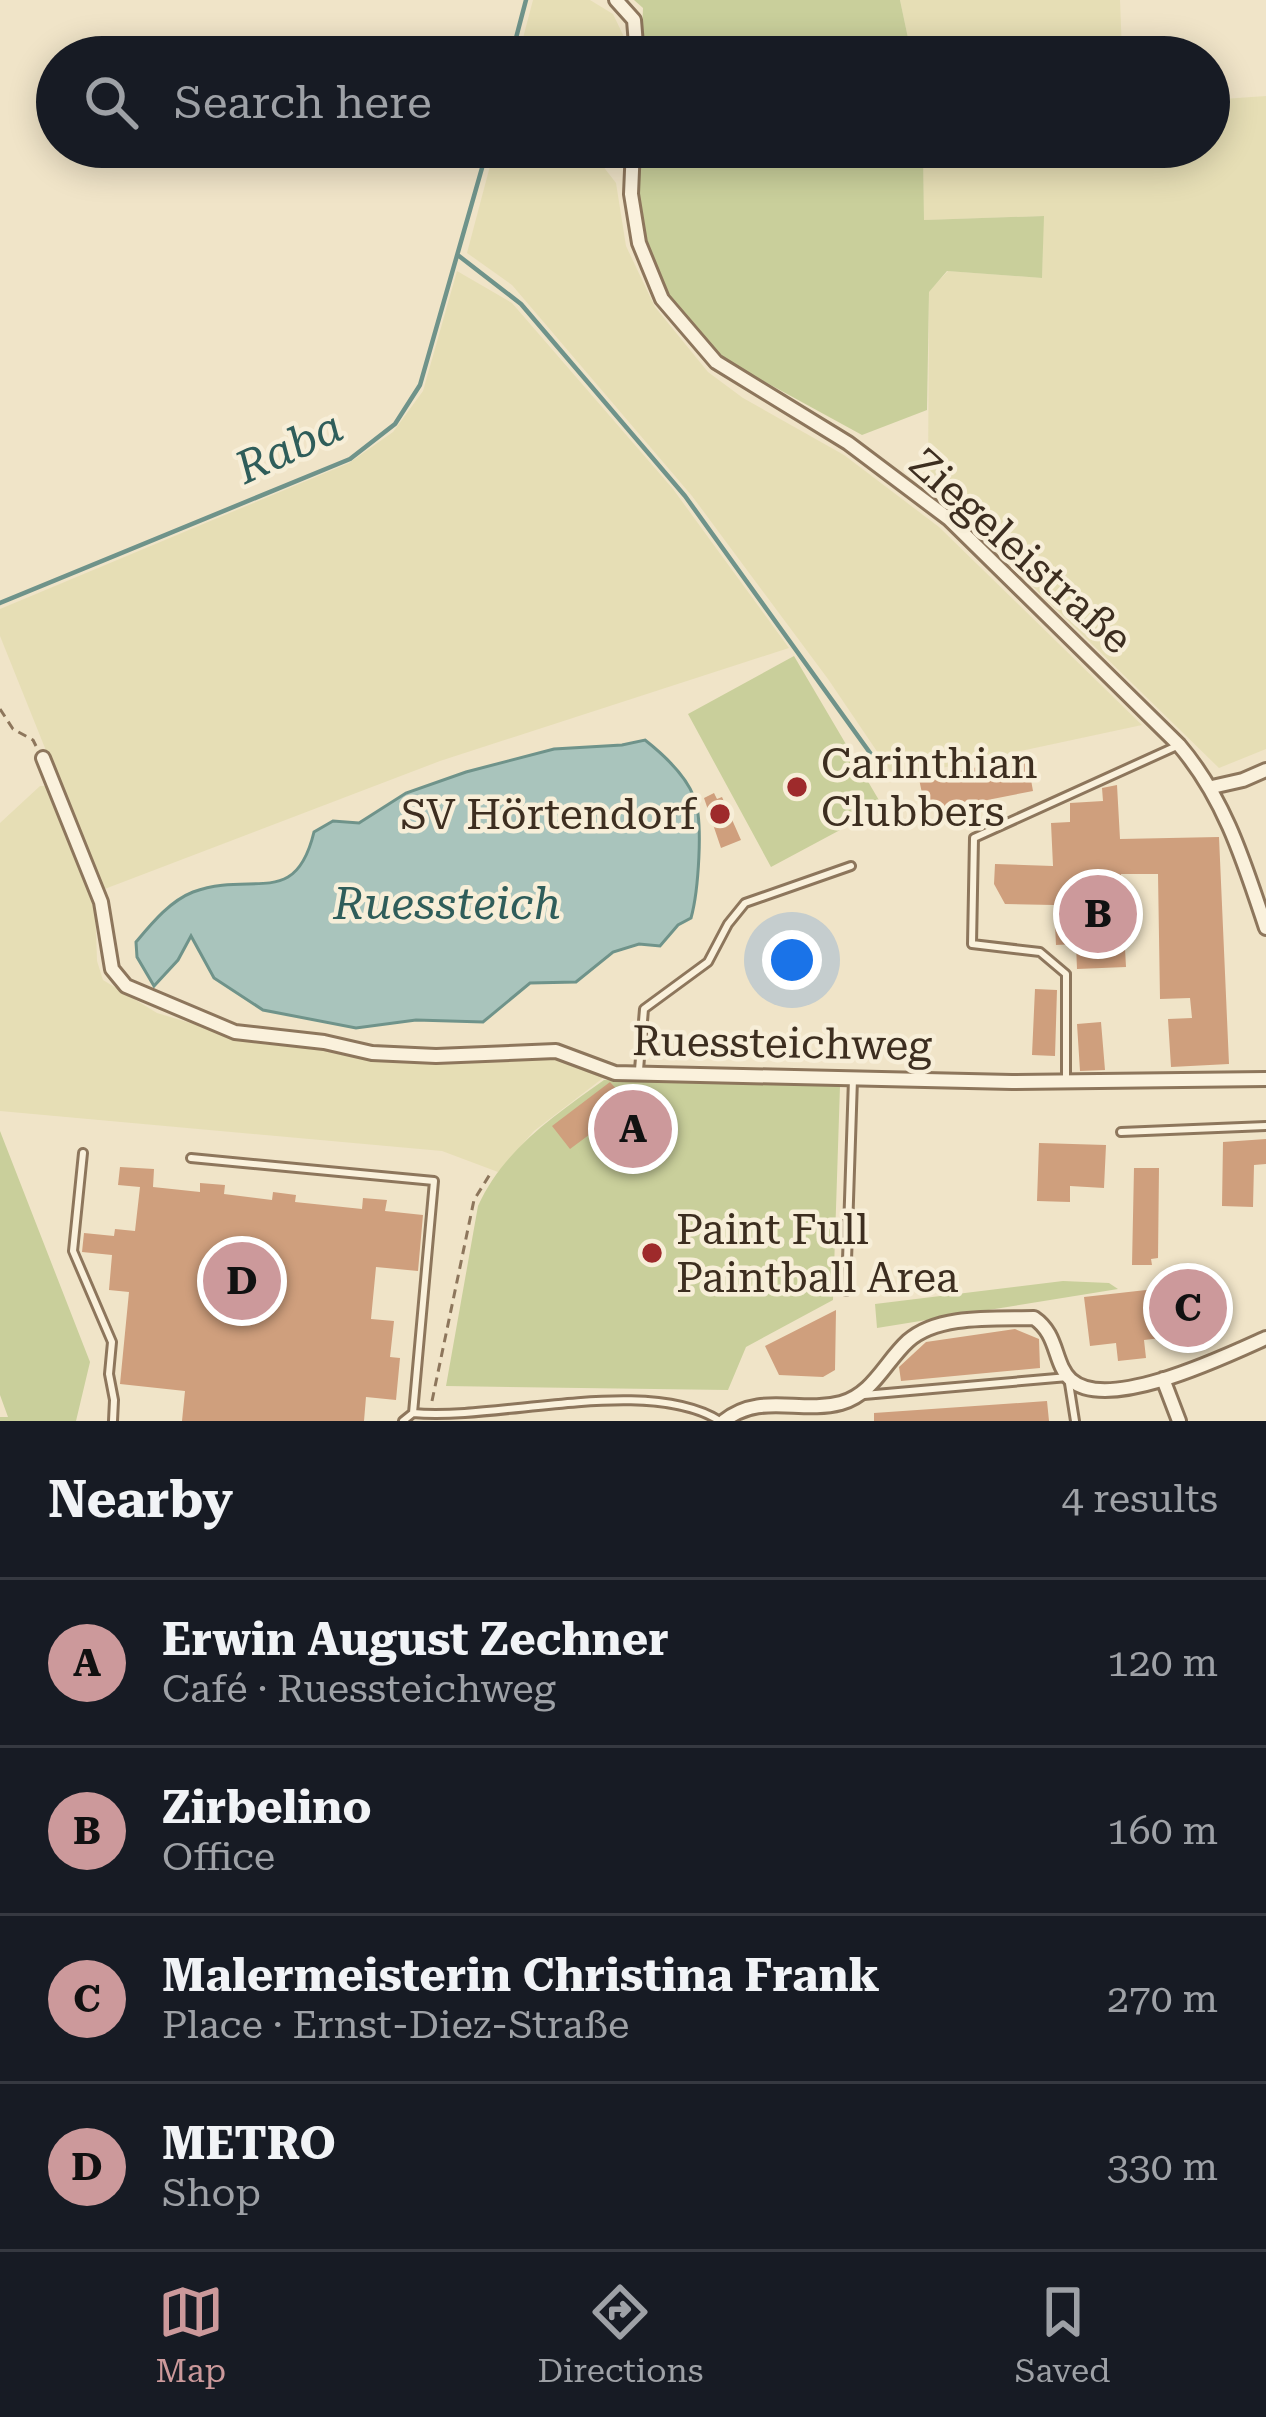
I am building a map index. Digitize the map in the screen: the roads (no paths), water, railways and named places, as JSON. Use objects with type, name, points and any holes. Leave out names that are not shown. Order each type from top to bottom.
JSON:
[{"type":"street","points":[[616,0],[634,20],[635,36]]},
{"type":"street","name":"Ziegeleistraße","points":[[632,168],[639,243],[662,299],[716,362],[848,442],[949,519],[1180,745],[1211,787],[1237,843],[1266,928]]},
{"type":"street","name":"Ruessteichweg","points":[[43,758],[101,902],[112,969],[126,986],[236,1032],[372,1053],[436,1056],[556,1051],[606,1071],[639,1074],[1066,1081],[1266,1078]]},
{"type":"street","points":[[1211,787],[1266,770]]},
{"type":"street","points":[[722,1421],[754,1405],[844,1403],[927,1328],[1034,1318],[1048,1328],[1068,1378],[1085,1389],[1108,1392],[1163,1379],[1266,1338]]},
{"type":"street","points":[[1163,1379],[1179,1421]]},
{"type":"lane","points":[[1066,1081],[1066,974],[1040,952],[972,944],[974,838],[1180,745]]},
{"type":"lane","points":[[639,1074],[644,1009],[708,962],[735,911],[756,897],[851,866]]},
{"type":"lane","points":[[846,1291],[854,1078]]},
{"type":"lane","points":[[1121,1132],[1266,1126]]},
{"type":"lane","points":[[83,1153],[73,1251],[112,1342],[113,1421]]},
{"type":"lane","points":[[191,1158],[434,1181],[412,1413],[403,1421]]},
{"type":"lane","points":[[857,1396],[1068,1378],[1076,1421]]},
{"type":"lane","points":[[412,1413],[620,1402],[685,1405],[722,1421]]},
{"type":"lane","points":[[808,1405],[809,1421]]},
{"type":"water","name":"Ruessteich","points":[[645,740],[680,773],[697,808],[699,857],[691,918],[660,946],[639,944],[613,952],[576,982],[530,983],[483,1022],[416,1020],[356,1028],[263,1010],[214,978],[191,936],[178,960],[154,986],[137,957],[136,942],[177,901],[215,886],[283,879],[306,856],[314,832],[333,821],[359,823],[406,793],[554,749]]},
{"type":"waterway","name":"Raba","points":[[517,36],[526,0]]},
{"type":"waterway","name":"Raba","points":[[0,603],[350,459],[395,424],[420,385],[482,168]]},
{"type":"waterway","points":[[459,256],[521,304],[685,496],[873,757]]},
{"type":"place","name":"Carinthian Clubbers","points":[[797,787]]},
{"type":"place","name":"SV Hörtendorf","points":[[720,814]]},
{"type":"place","name":"Zirbelino","points":[[1098,914]]},
{"type":"place","name":"Erwin August Zechner","points":[[633,1129]]},
{"type":"place","name":"Paint Full Paintball Area","points":[[652,1253]]},
{"type":"place","name":"METRO","points":[[242,1281]]},
{"type":"place","name":"Malermeisterin Christina Frank","points":[[1188,1308]]}]
